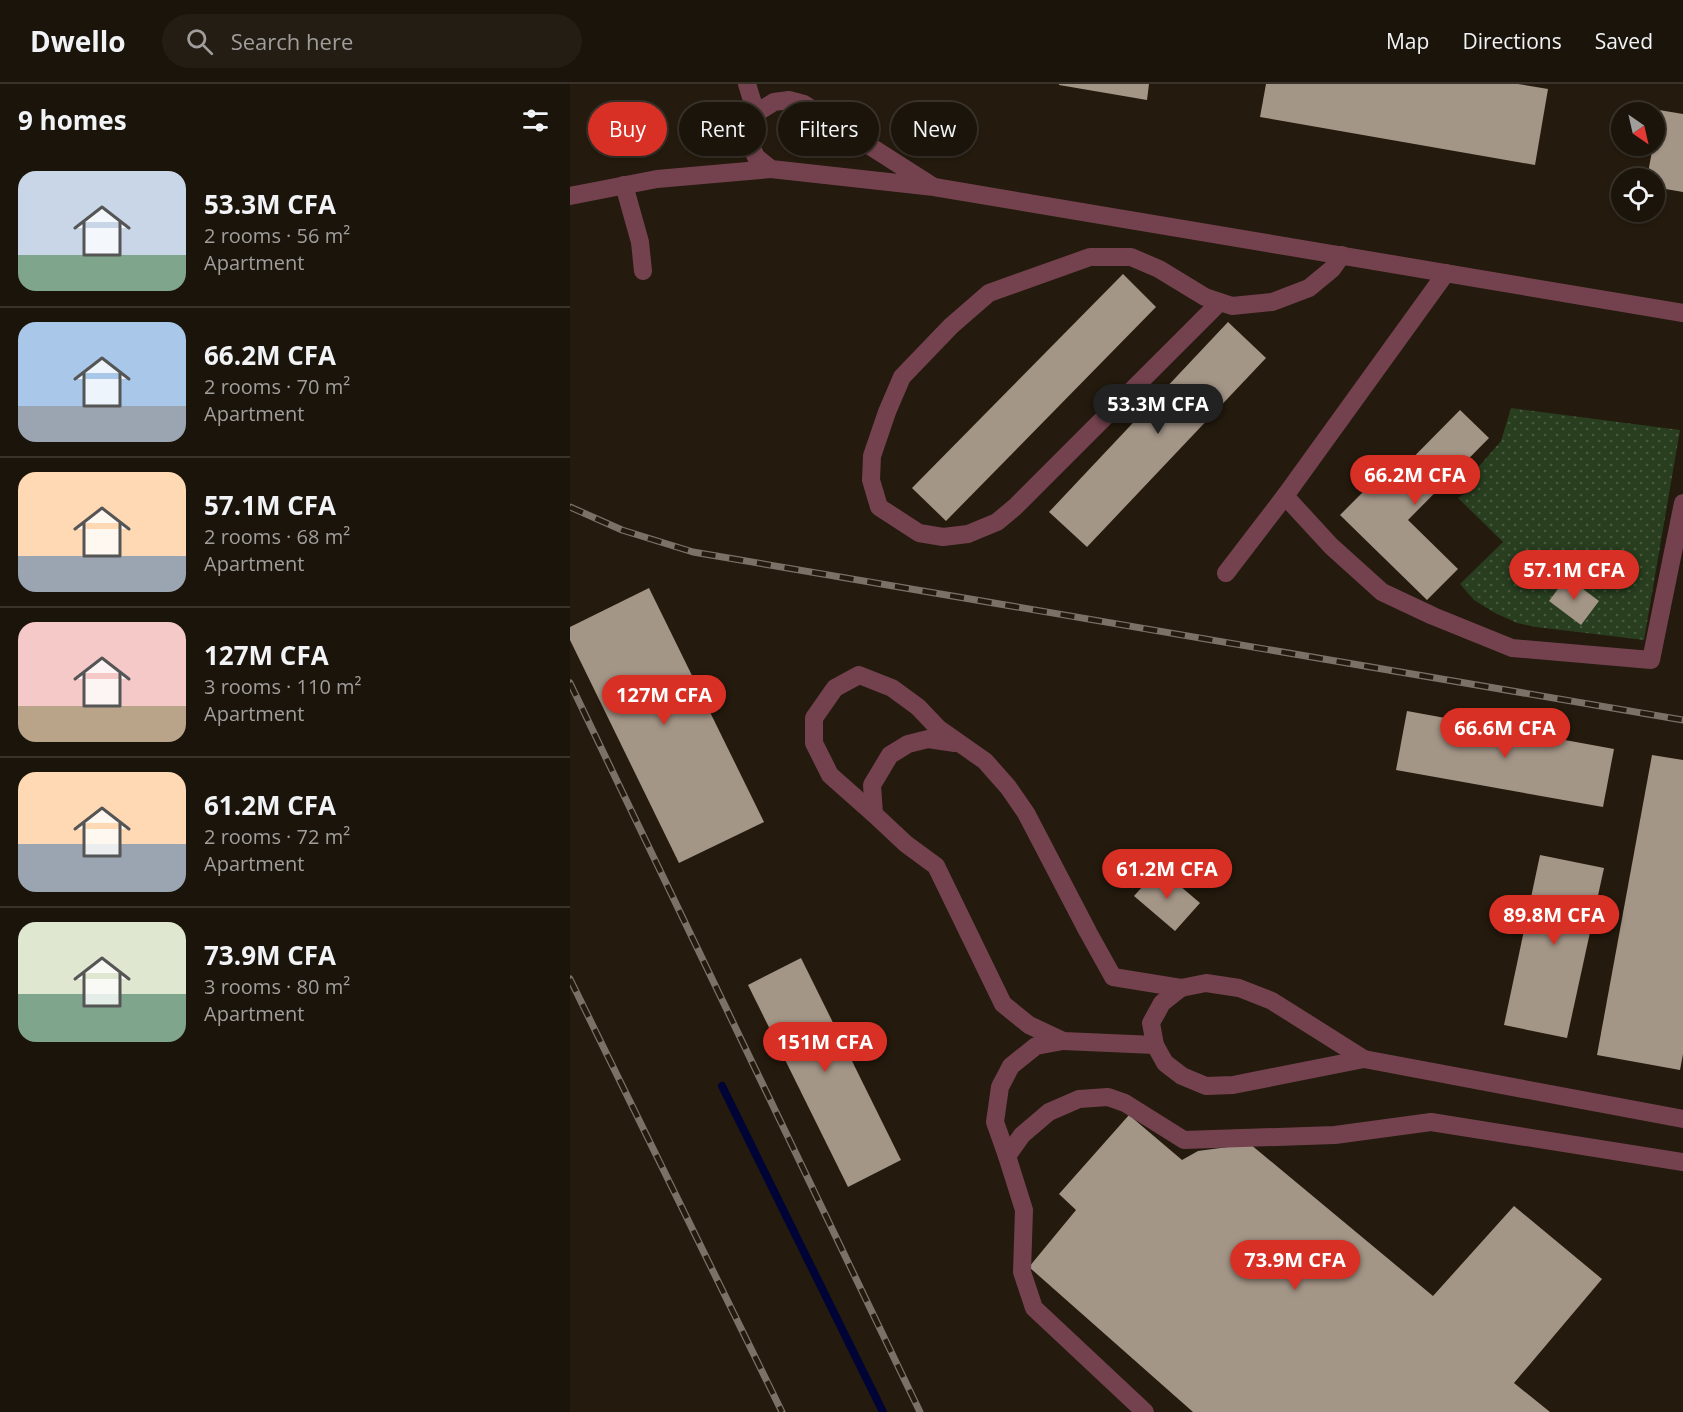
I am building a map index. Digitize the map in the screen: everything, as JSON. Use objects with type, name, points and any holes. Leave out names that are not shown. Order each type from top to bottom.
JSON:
[{"type":"lane","points":[[747,84],[753,102]]},
{"type":"lane","points":[[766,107],[774,102],[789,99],[804,104],[934,187]]},
{"type":"lane","points":[[756,156],[771,169]]},
{"type":"lane","points":[[570,196],[657,179],[771,169],[934,187],[1683,313]]},
{"type":"lane","points":[[624,185],[640,242],[643,271]]},
{"type":"lane","points":[[1220,302],[1015,507],[997,522],[968,534],[943,537],[919,533],[879,507],[871,480],[872,456],[902,377],[951,326],[989,293],[1090,257],[1131,257],[1159,269],[1206,297],[1232,306],[1272,302],[1309,288],[1332,269],[1342,255]]},
{"type":"lane","points":[[1226,573],[1285,496],[1446,273]]},
{"type":"lane","points":[[1285,496],[1331,546],[1382,592],[1433,616],[1512,648],[1651,660],[1683,503]]},
{"type":"lane","points":[[1063,1041],[1029,1025],[1003,1004],[936,866],[906,844],[830,775],[814,742],[814,718],[835,688],[859,675],[891,688],[918,707],[938,728],[985,761],[1008,787],[1026,813],[1113,977],[1181,987],[1206,983],[1239,988],[1272,1001],[1364,1059],[1683,1119]]},
{"type":"lane","points":[[874,814],[872,785],[890,754],[908,744],[928,739],[960,744]]},
{"type":"lane","points":[[1181,987],[1162,1003],[1151,1023],[1155,1045],[1164,1063],[1182,1076],[1206,1086],[1233,1085],[1364,1059]]},
{"type":"lane","points":[[1145,1412],[1034,1308],[1022,1272],[1024,1210],[995,1122],[1000,1087],[1011,1066],[1036,1047],[1063,1041],[1155,1045]]},
{"type":"lane","points":[[1007,1156],[1022,1135],[1049,1112],[1079,1099],[1108,1097],[1125,1103],[1184,1140],[1335,1135],[1431,1122],[1683,1162]]},
{"type":"green space","points":[[1511,408],[1680,430],[1644,640],[1517,623],[1474,600],[1460,584],[1503,542],[1458,498],[1475,488],[1469,478],[1501,441]]},
{"type":"building","points":[[1059,84],[1149,84],[1147,100]]},
{"type":"building","points":[[1266,84],[1518,84],[1548,89],[1535,165],[1260,117]]},
{"type":"building","points":[[1665,111],[1683,114],[1683,192],[1665,189],[1665,168],[1649,168],[1651,156],[1665,156]]},
{"type":"building","points":[[1123,274],[1156,307],[946,521],[912,488]]},
{"type":"building","points":[[1228,322],[1266,358],[1087,547],[1049,512]]},
{"type":"building","points":[[1460,410],[1489,438],[1408,520],[1458,569],[1427,600],[1340,515],[1371,484],[1379,492]]},
{"type":"building","points":[[1567,577],[1599,601],[1581,625],[1549,601]]},
{"type":"building","points":[[649,588],[764,822],[679,863],[570,640],[570,627]]},
{"type":"building","points":[[1407,711],[1614,749],[1603,807],[1396,770]]},
{"type":"building","points":[[1652,755],[1683,760],[1683,1054],[1680,1070],[1597,1055]]},
{"type":"building","points":[[1540,855],[1604,868],[1567,1038],[1504,1025]]},
{"type":"building","points":[[1159,868],[1200,903],[1175,931],[1134,896]]},
{"type":"building","points":[[801,958],[901,1160],[848,1187],[748,985]]},
{"type":"building","points":[[1129,1115],[1182,1160],[1198,1151],[1250,1144],[1433,1296],[1514,1206],[1602,1279],[1514,1383],[1550,1412],[1193,1412],[1029,1267],[1076,1210],[1059,1194]]},
{"type":"waterway","points":[[722,1086],[883,1412]]},
{"type":"railway","points":[[570,507],[622,530],[693,552],[1683,720]]},
{"type":"railway","points":[[570,683],[920,1412]]},
{"type":"railway","points":[[570,979],[782,1412]]}]
